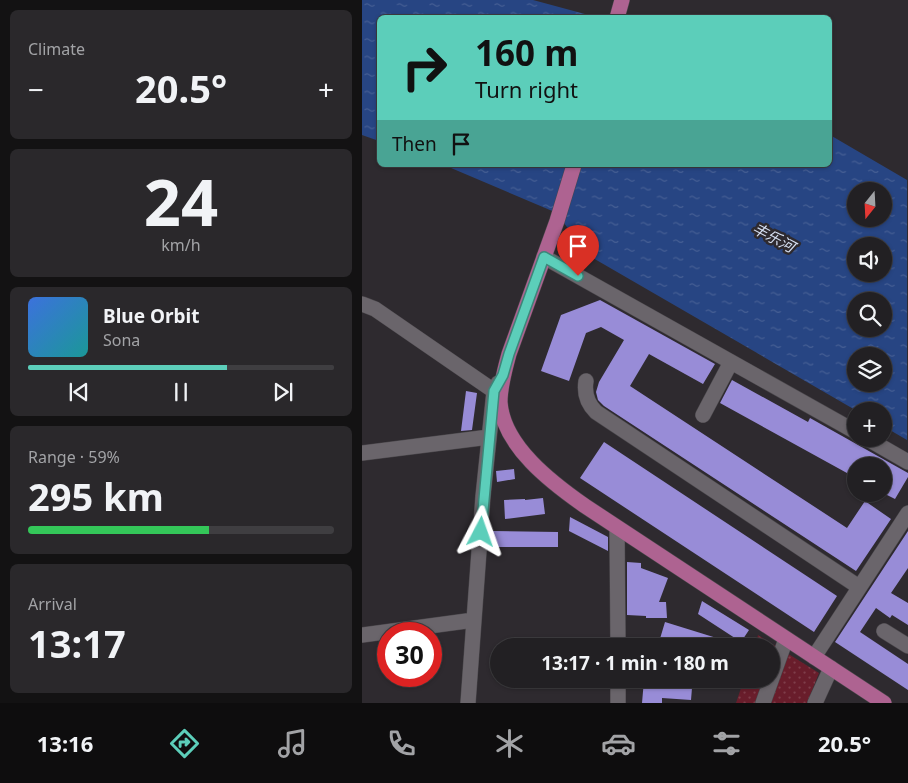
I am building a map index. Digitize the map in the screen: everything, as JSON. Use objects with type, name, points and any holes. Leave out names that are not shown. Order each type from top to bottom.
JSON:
[{"type":"main road","points":[[618,15],[622,0]]},
{"type":"main road","points":[[573,167],[503,375],[500,395],[502,413],[515,442],[526,456],[551,480],[585,506],[884,703]]},
{"type":"street","points":[[544,257],[847,427]]},
{"type":"street","points":[[362,304],[374,309],[494,391]]},
{"type":"street","points":[[703,415],[731,362]]},
{"type":"street","points":[[468,703],[489,437],[494,391],[503,375]]},
{"type":"street","points":[[586,381],[587,398],[596,412],[859,587]]},
{"type":"street","points":[[362,453],[489,437]]},
{"type":"street","points":[[882,447],[908,462]]},
{"type":"street","points":[[814,657],[908,513]]},
{"type":"street","points":[[617,528],[618,638]]},
{"type":"street","points":[[362,635],[474,620]]},
{"type":"street","points":[[884,631],[908,646]]},
{"type":"street","points":[[763,703],[786,638]]},
{"type":"street","points":[[815,703],[831,668]]},
{"type":"street","points":[[618,688],[618,703]]},
{"type":"shaded area","points":[[780,649],[819,673],[807,703],[736,703],[741,688],[780,688]]},
{"type":"water","points":[[362,0],[533,0],[589,15],[377,15],[377,140],[362,135]]},
{"type":"water","name":"丰乐河","points":[[832,136],[907,180],[907,440],[892,431],[892,402],[847,402],[847,405],[586,254],[557,213],[449,167],[832,167]]},
{"type":"building","points":[[600,300],[715,364],[703,384],[649,354],[630,386],[847,528],[864,502],[891,519],[856,571],[604,406],[598,400],[596,392],[599,382],[624,340],[601,327],[586,333],[569,381],[541,371],[561,315]]},
{"type":"building","points":[[732,380],[808,422],[810,418],[847,439],[847,447],[862,447],[879,457],[847,457],[847,473],[720,403]]},
{"type":"building","points":[[466,391],[477,393],[472,430],[461,431]]},
{"type":"building","points":[[604,442],[837,596],[814,632],[580,478]]},
{"type":"building","points":[[892,464],[908,473],[908,477],[895,499],[892,498]]},
{"type":"building","points":[[514,469],[515,479],[497,482],[496,471]]},
{"type":"building","points":[[543,498],[545,514],[505,519],[504,500]]},
{"type":"building","points":[[570,517],[608,537],[608,551],[569,531]]},
{"type":"building","points":[[492,531],[558,532],[558,547],[492,547]]},
{"type":"building","points":[[908,531],[908,568],[891,593],[908,603],[908,625],[892,615],[890,618],[876,608],[860,632],[908,664],[908,690],[835,642]]},
{"type":"building","points":[[627,562],[641,563],[641,568],[668,578],[659,602],[666,602],[667,618],[646,618],[646,616],[627,615]]},
{"type":"building","points":[[702,601],[749,630],[744,638],[735,638],[698,614]]},
{"type":"building","points":[[665,622],[717,638],[660,638]]},
{"type":"building","points":[[643,688],[692,688],[691,700],[662,698],[662,703],[642,703]]},
{"type":"route","points":[[481,532],[494,391],[503,375],[544,257],[578,276]]}]
